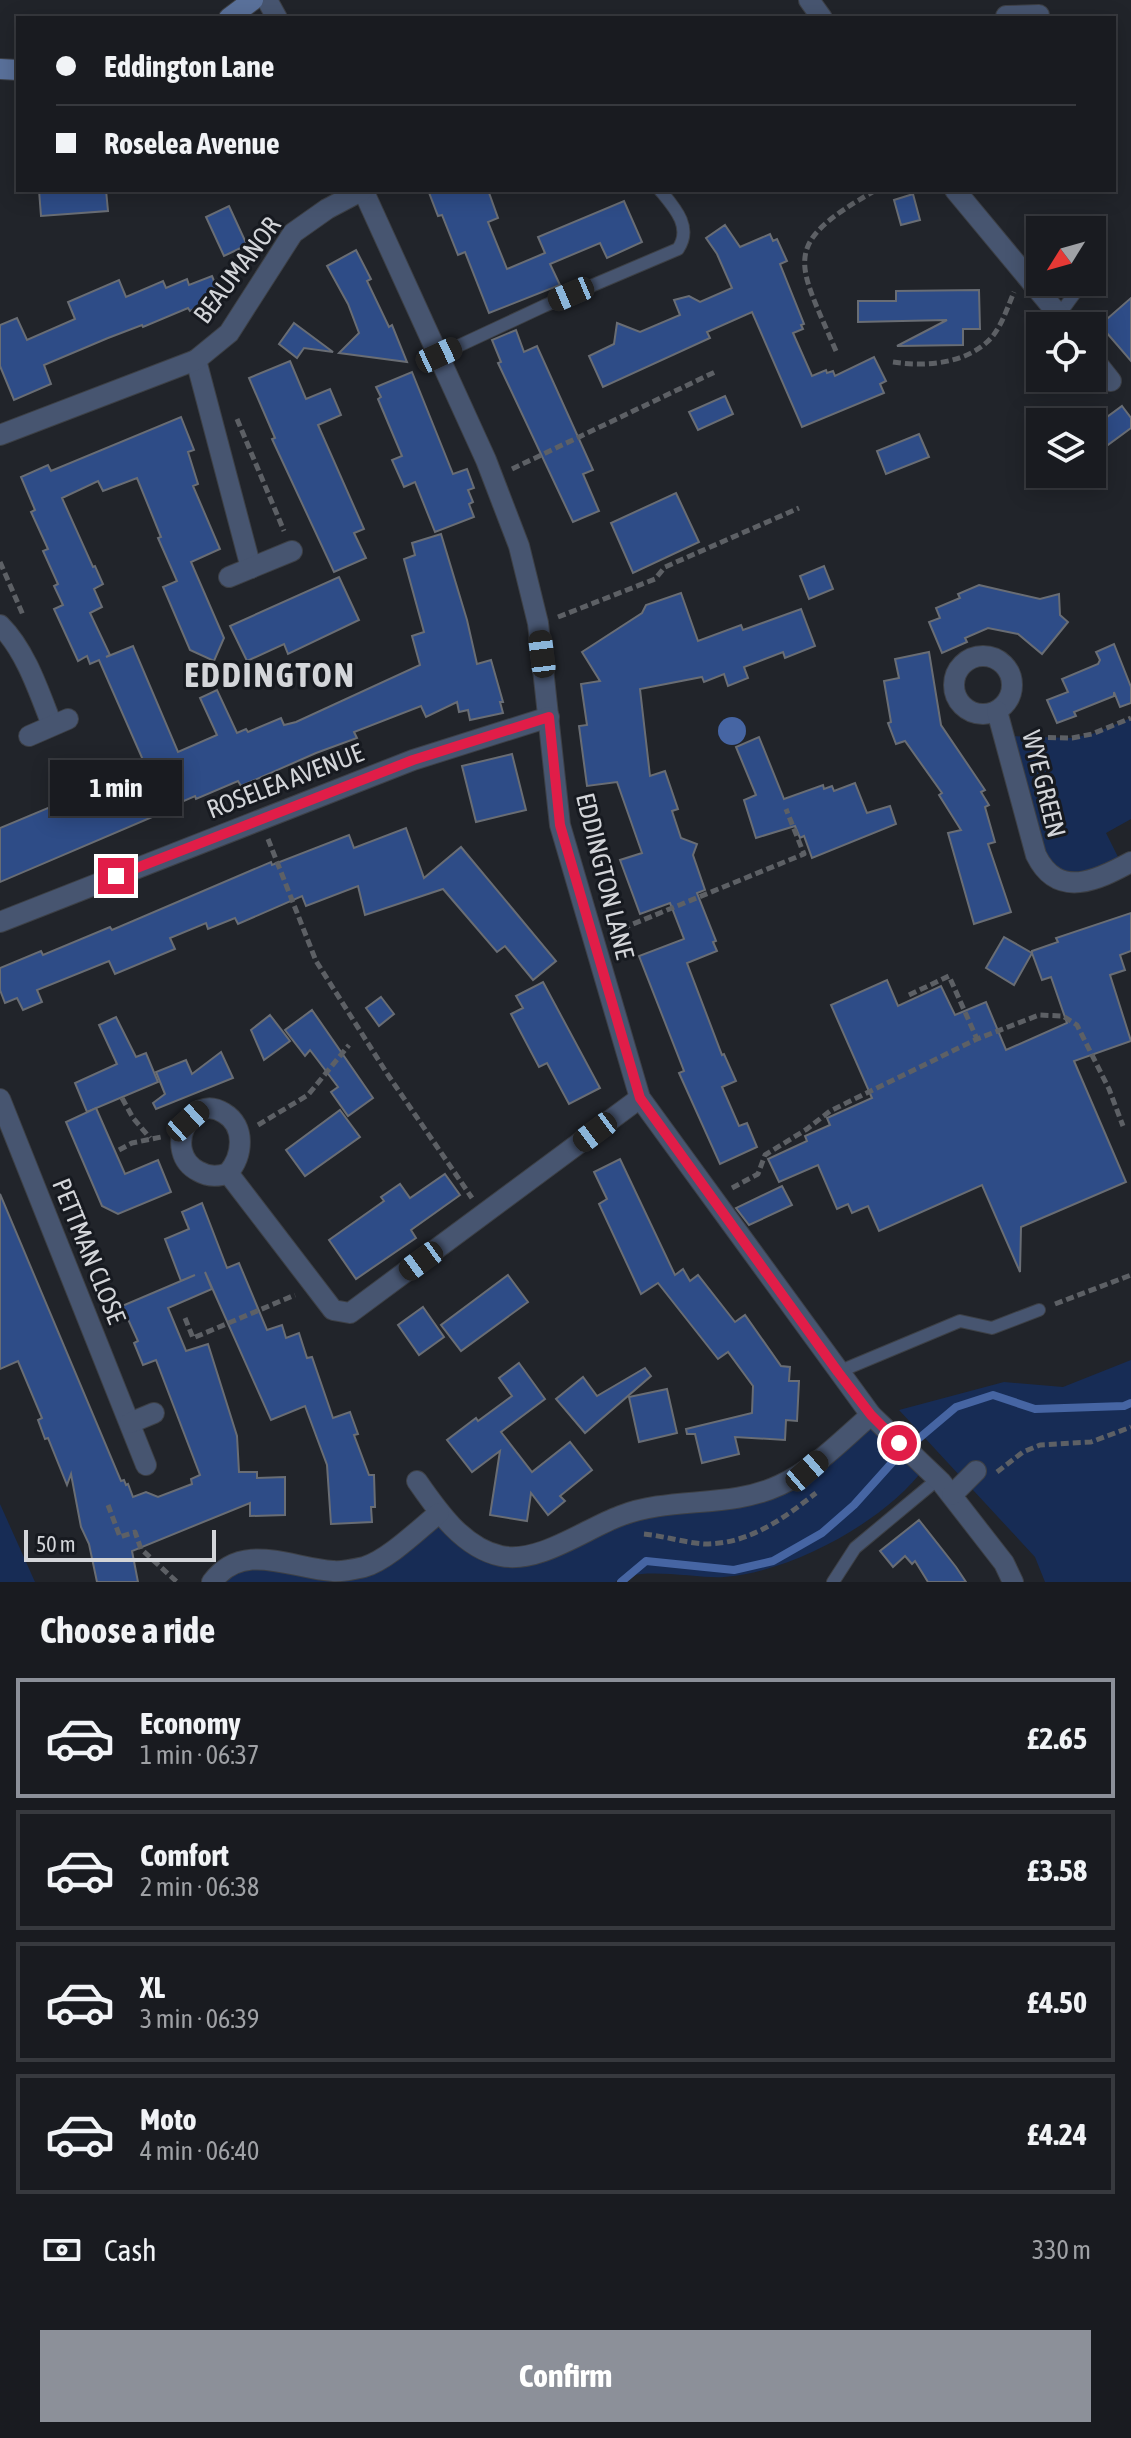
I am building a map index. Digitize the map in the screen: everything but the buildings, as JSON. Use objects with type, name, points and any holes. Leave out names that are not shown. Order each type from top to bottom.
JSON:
[{"type":"main road","points":[[232,16],[253,0]]},
{"type":"street","points":[[1005,11],[1039,15]]},
{"type":"street","name":"BEAUMANOR","points":[[0,435],[196,360],[229,333],[293,233],[327,209],[359,192]]},
{"type":"street","name":"EDDINGTON LANE","points":[[364,192],[494,478],[519,546],[538,623],[560,825],[640,1098],[871,1415],[952,1495],[1004,1563],[1013,1582]]},
{"type":"street","points":[[957,192],[1056,312]]},
{"type":"street","name":"BEAUMANOR","points":[[196,360],[251,568]]},
{"type":"street","points":[[1106,375],[1111,381]]},
{"type":"street","points":[[229,577],[292,551]]},
{"type":"street","points":[[0,625],[60,722],[29,736]]},
{"type":"street","name":"WYE GREEN","points":[[997,711],[1036,855],[1043,868],[1062,881],[1079,884],[1131,862]]},
{"type":"street","name":"ROSELEA AVENUE","points":[[0,922],[413,760],[549,717]]},
{"type":"street","points":[[228,1173],[333,1310],[350,1313],[640,1098]]},
{"type":"street","name":"PETTMAN CLOSE","points":[[0,1099],[146,1465]]},
{"type":"street","points":[[216,1108],[228,1115],[238,1129],[241,1151],[236,1163],[228,1173],[220,1176],[191,1168],[181,1150],[181,1133],[200,1109],[216,1108]]},
{"type":"street","points":[[130,1423],[154,1413]]},
{"type":"street","points":[[417,1481],[439,1513],[455,1529],[500,1556],[523,1557],[553,1547],[622,1515],[654,1508],[731,1500],[778,1486],[807,1471],[871,1415]]},
{"type":"street","points":[[952,1495],[976,1471]]},
{"type":"street","points":[[212,1582],[221,1570],[245,1562],[282,1561],[336,1571],[367,1566],[439,1513]]},
{"type":"lane","points":[[439,355],[678,249],[684,240],[684,229],[661,192]]},
{"type":"lane","points":[[838,1372],[960,1321],[992,1328],[1039,1310]]},
{"type":"lane","points":[[833,1582],[855,1548],[938,1479]]},
{"type":"path","points":[[836,351],[810,290],[802,260],[808,241],[833,217],[873,192]]},
{"type":"path","points":[[893,362],[915,365],[948,361],[974,352],[993,336],[1022,272]]},
{"type":"path","points":[[494,478],[717,371]]},
{"type":"path","points":[[232,407],[292,551]]},
{"type":"path","points":[[538,623],[655,579],[665,567],[799,508]]},
{"type":"path","points":[[1006,736],[1072,738],[1092,734],[1131,718]]},
{"type":"path","points":[[592,941],[804,854],[786,809]]},
{"type":"path","points":[[260,818],[316,961],[388,1075],[483,1215]]},
{"type":"path","points":[[909,995],[949,976],[977,1039]]},
{"type":"path","points":[[713,1198],[758,1174],[765,1155],[830,1111],[977,1039],[1039,1015],[1063,1016],[1077,1025],[1109,1089],[1123,1126]]},
{"type":"path","points":[[238,1129],[262,1124],[308,1095],[349,1045]]},
{"type":"path","points":[[122,1098],[133,1118],[151,1139]]},
{"type":"path","points":[[119,1150],[132,1143],[181,1133]]},
{"type":"path","points":[[1039,1310],[1131,1275]]},
{"type":"path","points":[[185,1318],[193,1338],[314,1287]]},
{"type":"path","points":[[976,1471],[986,1482],[1023,1452],[1040,1445],[1091,1442],[1131,1427]]},
{"type":"path","points":[[108,1505],[120,1537],[135,1532],[141,1549],[177,1582]]},
{"type":"shaded area","points":[[732,717],[742,721],[746,731],[742,741],[732,745],[722,741],[718,731],[722,721]]},
{"type":"shaded area","points":[[1131,718],[1131,819],[1106,833],[1123,867],[1096,879],[1043,868],[1006,736],[1072,738],[1092,734]]},
{"type":"shaded area","points":[[1131,1360],[1131,1582],[1045,1582],[1035,1557],[899,1410],[1004,1382],[1063,1387]]},
{"type":"shaded area","points":[[871,1415],[925,1467],[886,1507],[835,1541],[750,1573],[724,1577],[637,1574],[615,1582],[212,1582],[221,1570],[367,1566],[439,1513],[500,1556],[622,1515],[778,1486]]},
{"type":"shaded area","points":[[0,1504],[35,1582],[0,1582]]},
{"type":"waterway","points":[[621,1582],[646,1561],[734,1570],[773,1561],[822,1533],[854,1505],[898,1456],[956,1407],[993,1395],[1035,1409],[1124,1406],[1131,1403]]},
{"type":"district","name":"EDDINGTON","points":[[270,674]]},
{"type":"route","points":[[116,876],[413,760],[549,717],[560,825],[640,1098],[838,1372],[871,1415],[899,1443]]}]
